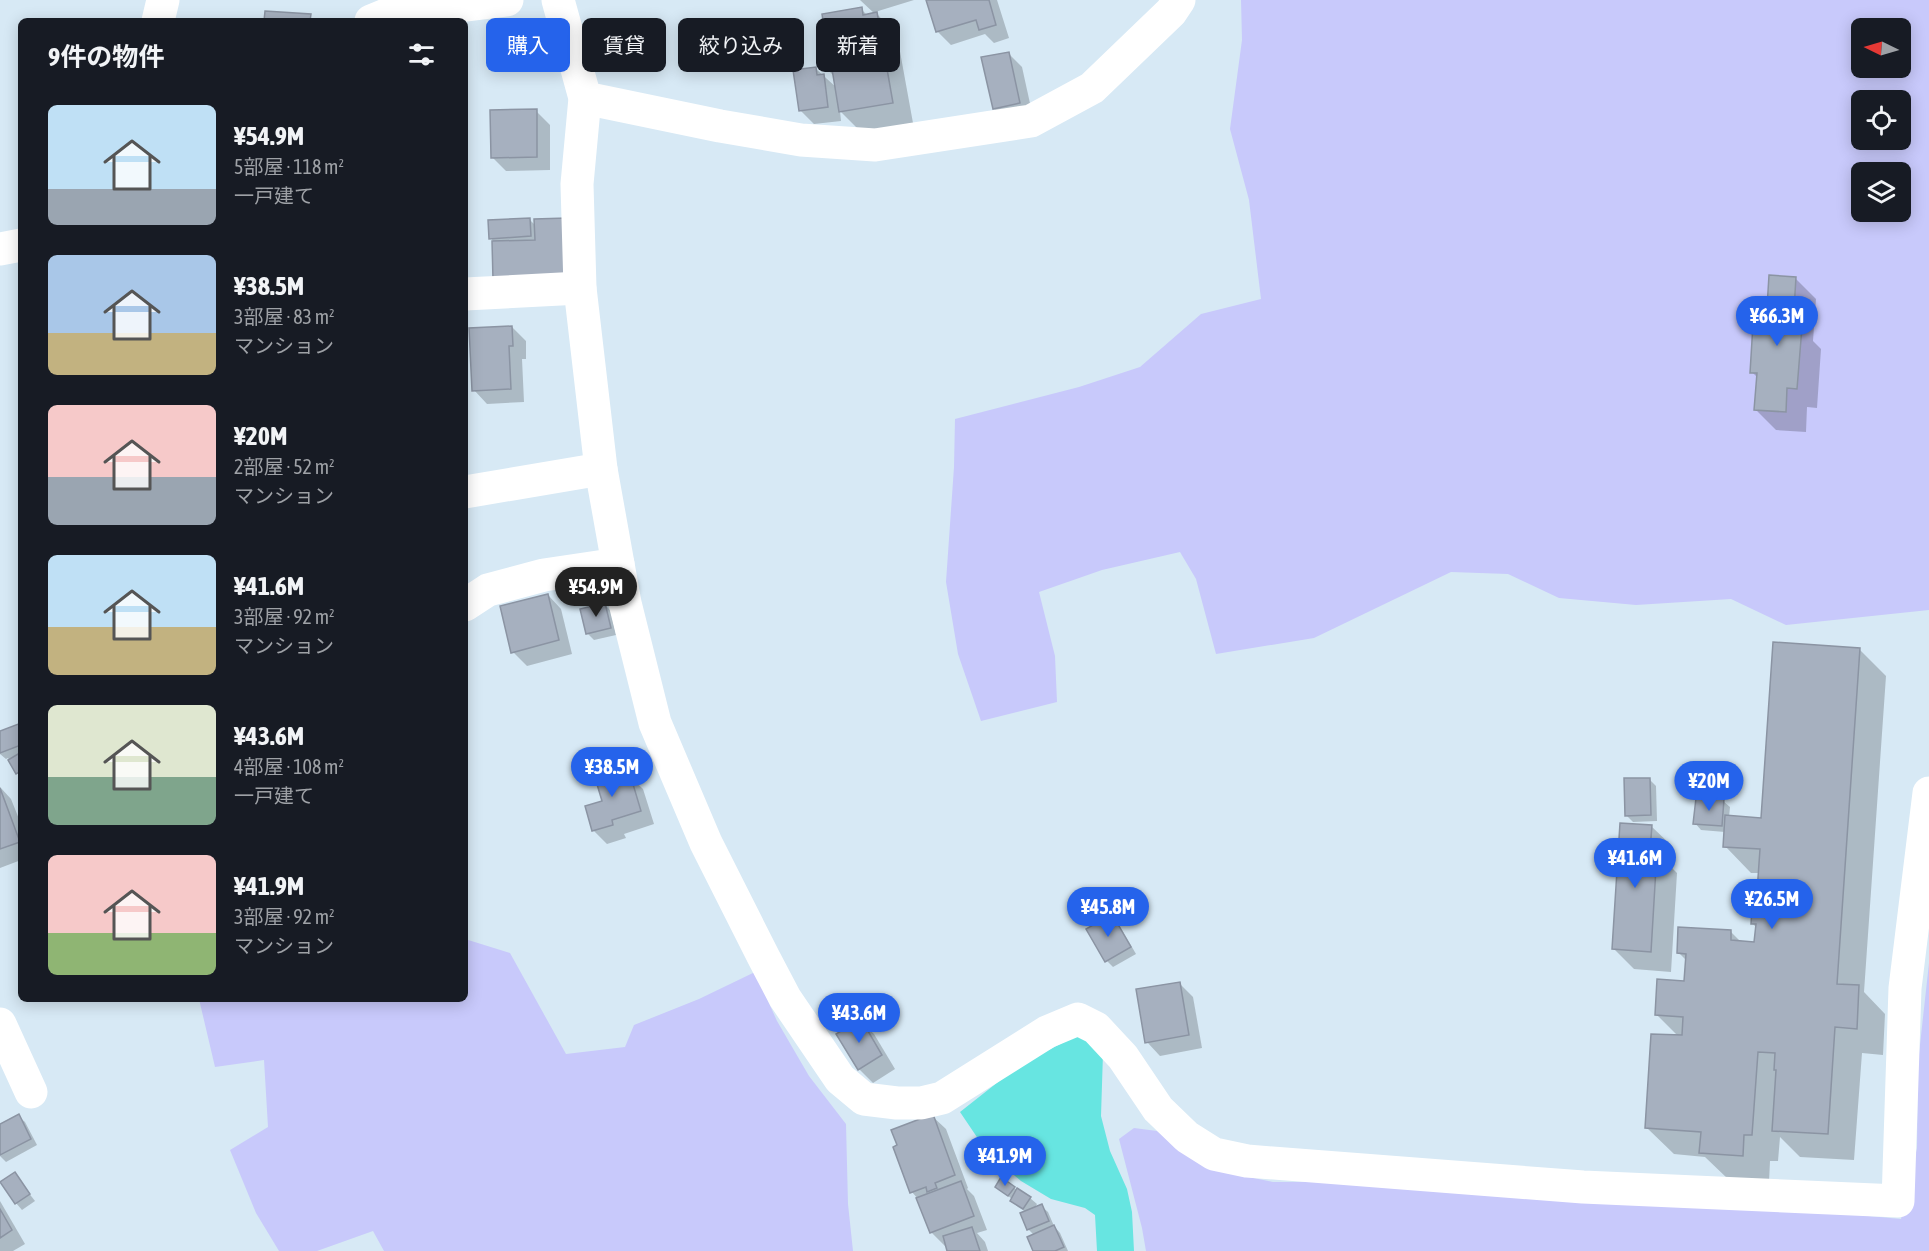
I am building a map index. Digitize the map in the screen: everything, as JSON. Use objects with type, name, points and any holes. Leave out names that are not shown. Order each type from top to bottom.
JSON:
[{"type":"street","points":[[159,18],[163,0]]},
{"type":"street","points":[[385,11],[420,11],[507,0]]},
{"type":"street","points":[[558,0],[585,98],[578,184],[580,288],[602,469],[625,603],[655,723],[706,843],[785,998],[840,1079],[864,1099],[921,1103],[942,1098],[1047,1032],[1078,1019],[1096,1028],[1123,1057],[1158,1109],[1187,1137],[1214,1154],[1247,1161],[1583,1187],[1898,1201],[1905,988],[1929,793]]},
{"type":"street","points":[[585,98],[801,140],[875,146],[1031,121],[1092,88],[1171,12],[1179,0]]},
{"type":"street","points":[[0,249],[18,246]]},
{"type":"street","points":[[468,294],[580,288]]},
{"type":"street","points":[[468,491],[602,469]]},
{"type":"street","points":[[468,603],[488,590],[544,575],[618,564]]},
{"type":"street","points":[[0,1024],[31,1092]]},
{"type":"shaded area","points":[[1241,0],[1929,0],[1929,610],[1786,625],[1731,599],[1636,605],[1559,598],[1508,574],[1451,572],[1314,638],[1216,654],[1196,579],[1180,552],[1102,570],[1039,592],[1055,656],[1057,702],[981,721],[958,654],[946,582],[955,419],[1079,387],[1140,367],[1201,314],[1261,299],[1249,200],[1230,129],[1242,40]]},
{"type":"shaded area","points":[[468,940],[510,953],[566,1054],[625,1047],[634,1025],[699,999],[755,972],[777,1021],[809,1076],[846,1124],[848,1204],[853,1251],[384,1251],[373,1231],[317,1251],[279,1251],[256,1213],[230,1150],[268,1127],[264,1060],[215,1067],[200,1002],[468,1002]]},
{"type":"shaded area","points":[[1929,963],[1929,1251],[1146,1251],[1119,1139],[1134,1128],[1157,1131],[1178,1149],[1229,1173],[1273,1182],[1398,1182],[1740,1204],[1901,1219],[1917,1148],[1918,1063]]},
{"type":"shaded area","points":[[1082,1033],[1103,1053],[1101,1116],[1110,1151],[1127,1189],[1132,1212],[1134,1251],[1097,1251],[1095,1215],[1085,1208],[1051,1199],[1021,1181],[987,1152],[960,1112],[1021,1064]]},
{"type":"building","points":[[926,0],[989,0],[996,25],[979,30],[976,20],[936,32]]},
{"type":"building","points":[[862,7],[863,15],[877,12],[878,18],[823,18],[822,14]]},
{"type":"building","points":[[265,11],[311,14],[310,18],[264,18]]},
{"type":"building","points":[[1009,52],[1020,103],[993,109],[981,57]]},
{"type":"building","points":[[816,67],[817,75],[824,74],[828,107],[799,111],[793,72],[804,72],[804,69]]},
{"type":"building","points":[[832,72],[888,72],[893,103],[839,112]]},
{"type":"building","points":[[537,109],[537,157],[491,158],[490,110]]},
{"type":"building","points":[[530,218],[531,236],[489,239],[488,220]]},
{"type":"building","points":[[567,218],[569,277],[493,280],[492,241],[535,240],[534,219]]},
{"type":"building","points":[[1769,275],[1796,277],[1793,326],[1802,327],[1797,389],[1787,388],[1786,412],[1754,410],[1757,373],[1750,373],[1753,324],[1766,324]]},
{"type":"building","points":[[512,326],[513,346],[509,346],[511,389],[472,391],[469,328]]},
{"type":"building","points":[[548,594],[559,640],[511,653],[500,606]]},
{"type":"building","points":[[605,603],[611,628],[586,634],[580,609]]},
{"type":"building","points":[[1773,642],[1860,648],[1837,984],[1859,985],[1857,1029],[1835,1027],[1828,1134],[1772,1131],[1775,1053],[1758,1052],[1752,1135],[1744,1135],[1743,1156],[1699,1153],[1701,1132],[1645,1128],[1651,1034],[1682,1035],[1683,1017],[1655,1015],[1657,979],[1684,981],[1686,954],[1677,953],[1678,927],[1731,930],[1731,940],[1754,942],[1756,924],[1751,924],[1753,892],[1757,892],[1760,849],[1723,847],[1725,815],[1761,818]]},
{"type":"building","points":[[18,724],[18,746],[0,753],[0,731]]},
{"type":"building","points":[[18,754],[18,773],[16,774],[8,760]]},
{"type":"building","points":[[609,766],[611,771],[622,768],[625,775],[630,774],[641,811],[612,820],[613,825],[592,831],[585,806],[602,801],[593,771]]},
{"type":"building","points":[[1624,778],[1650,778],[1651,815],[1625,816]]},
{"type":"building","points":[[0,788],[18,837],[18,843],[0,849]]},
{"type":"building","points":[[1696,798],[1724,799],[1722,826],[1693,824]]},
{"type":"building","points":[[1620,823],[1652,825],[1650,851],[1657,851],[1651,952],[1612,949]]},
{"type":"building","points":[[1112,914],[1131,947],[1105,962],[1086,929]]},
{"type":"building","points":[[1180,982],[1189,1035],[1145,1043],[1136,989]]},
{"type":"building","points":[[861,1019],[882,1055],[858,1070],[836,1034]]},
{"type":"building","points":[[19,1114],[31,1139],[0,1155],[0,1124]]},
{"type":"building","points":[[933,1114],[955,1175],[935,1183],[937,1188],[927,1192],[926,1187],[910,1193],[893,1147],[897,1145],[891,1130]]},
{"type":"building","points":[[15,1172],[30,1194],[15,1204],[0,1182]]},
{"type":"building","points":[[1001,1177],[1015,1187],[1008,1196],[995,1187]]},
{"type":"building","points":[[961,1181],[974,1216],[930,1233],[916,1198]]},
{"type":"building","points":[[1017,1188],[1031,1197],[1023,1209],[1010,1201]]},
{"type":"building","points":[[1042,1204],[1049,1221],[1027,1230],[1020,1213]]},
{"type":"building","points":[[0,1209],[12,1230],[0,1238]]},
{"type":"building","points":[[1054,1225],[1064,1247],[1055,1251],[1033,1251],[1027,1237]]},
{"type":"building","points":[[972,1227],[980,1251],[947,1251],[943,1236]]}]
